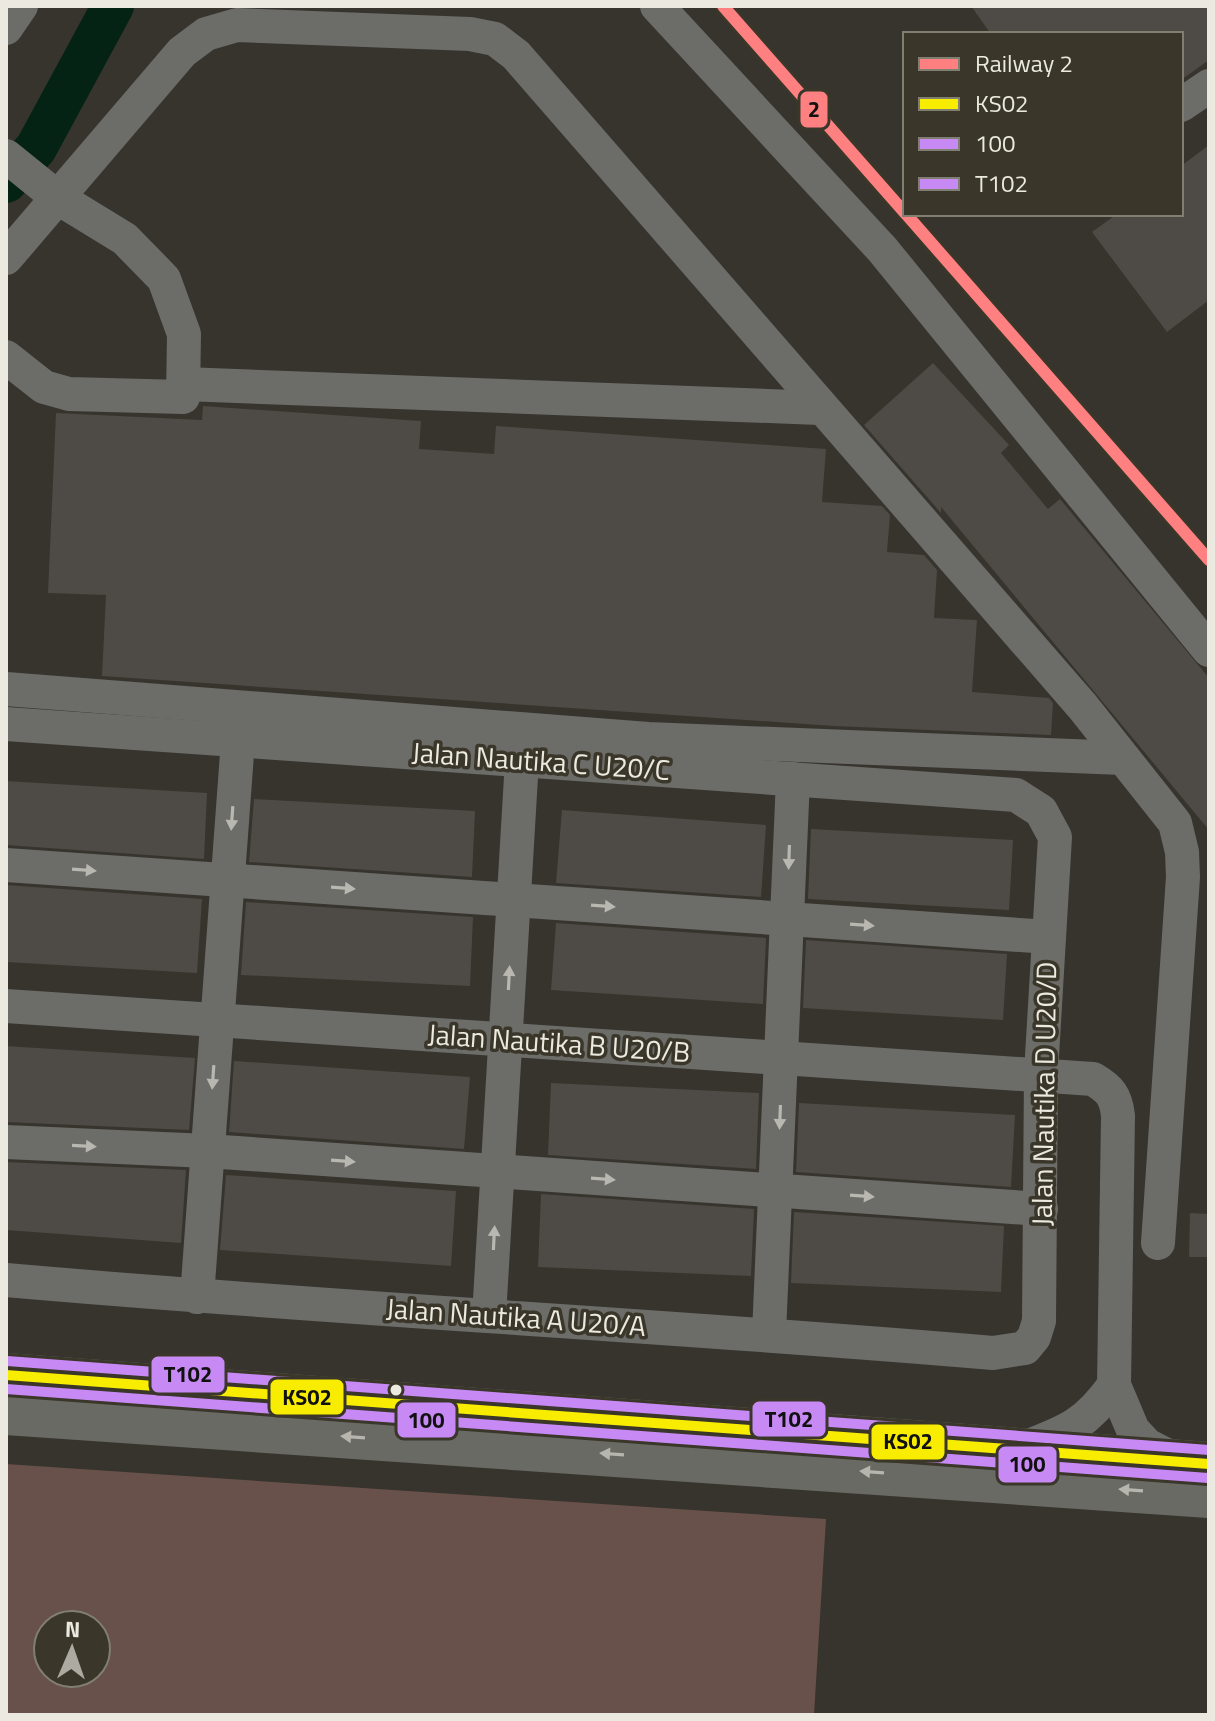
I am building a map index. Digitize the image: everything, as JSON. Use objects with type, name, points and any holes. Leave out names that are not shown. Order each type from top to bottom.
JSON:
[{"type":"highway","points":[[6,1375],[1017,1450],[1200,1474]]},
{"type":"highway","points":[[6,1413],[1200,1474]]},
{"type":"street","points":[[6,28],[21,6]]},
{"type":"street","points":[[657,6],[882,249],[1209,650]]},
{"type":"street","points":[[6,258],[54,194],[182,52],[206,34],[237,25],[470,34],[495,39],[516,55],[1123,758],[1175,823],[1182,852],[1158,1243]]},
{"type":"street","points":[[1183,104],[1209,86]]},
{"type":"street","points":[[6,156],[54,194],[125,239],[164,279],[184,334],[183,397],[69,394],[44,387],[6,357]]},
{"type":"street","points":[[184,384],[820,408]]},
{"type":"street","points":[[6,689],[648,739],[1123,758]]},
{"type":"street","name":"Jalan Nautika C U20/C","points":[[6,724],[1016,795],[1041,811],[1055,837]]},
{"type":"street","points":[[197,1297],[238,740]]},
{"type":"street","points":[[489,1316],[522,760]]},
{"type":"street","points":[[769,1334],[778,1190],[793,779]]},
{"type":"street","name":"Jalan Nautika D U20/D","points":[[1025,1348],[1034,1337],[1039,1321],[1041,1073],[1055,837]]},
{"type":"street","points":[[6,865],[1049,937]]},
{"type":"street","name":"Jalan Nautika B U20/B","points":[[6,1006],[1041,1073],[1093,1079],[1109,1089],[1116,1101],[1118,1116],[1114,1385]]},
{"type":"street","points":[[6,1142],[208,1151],[1041,1209]]},
{"type":"street","name":"Jalan Nautika A U20/A","points":[[6,1280],[197,1297],[769,1334],[993,1353],[1025,1348]]},
{"type":"street","points":[[1017,1450],[1080,1425],[1096,1410],[1114,1385]]},
{"type":"street","points":[[1114,1385],[1133,1430],[1147,1445],[1200,1474]]},
{"type":"shaded area","points":[[6,1464],[826,1519],[814,1715],[6,1715]]},
{"type":"building","points":[[971,6],[1209,6],[1209,60],[1183,79],[1183,32],[990,32]]},
{"type":"building","points":[[1209,145],[1209,300],[1167,332],[1092,232],[1114,216],[1183,216],[1183,164]]},
{"type":"building","points":[[933,363],[1009,445],[1001,453],[1048,509],[1060,499],[1209,678],[1209,830],[941,507],[941,513],[864,425]]},
{"type":"building","points":[[203,406],[421,421],[419,449],[494,454],[496,426],[826,449],[822,502],[882,506],[890,515],[887,552],[924,555],[937,570],[934,618],[977,620],[972,692],[1049,698],[1053,703],[1051,735],[834,726],[102,676],[106,595],[48,593],[56,413],[202,420]]},
{"type":"building","points":[[6,781],[207,793],[204,859],[6,845]]},
{"type":"building","points":[[254,799],[475,811],[472,877],[249,862]]},
{"type":"building","points":[[562,810],[766,825],[761,897],[556,883]]},
{"type":"building","points":[[811,829],[1013,840],[1009,910],[808,899]]},
{"type":"building","points":[[6,885],[202,899],[197,973],[6,962]]},
{"type":"building","points":[[246,902],[473,917],[470,986],[241,975]]},
{"type":"building","points":[[556,923],[766,938],[763,1004],[551,990]]},
{"type":"building","points":[[806,940],[1007,954],[1003,1020],[803,1008]]},
{"type":"building","points":[[6,1046],[195,1058],[189,1130],[6,1122]]},
{"type":"building","points":[[234,1061],[470,1077],[464,1149],[229,1132]]},
{"type":"building","points":[[551,1083],[759,1093],[756,1169],[548,1155]]},
{"type":"building","points":[[799,1103],[1015,1115],[1011,1187],[796,1172]]},
{"type":"building","points":[[6,1162],[186,1170],[181,1243],[6,1230]]},
{"type":"building","points":[[226,1175],[456,1191],[451,1266],[220,1250]]},
{"type":"building","points":[[541,1194],[754,1209],[751,1276],[538,1267]]},
{"type":"building","points":[[794,1212],[1004,1226],[1001,1292],[791,1283]]},
{"type":"building","points":[[1190,1213],[1209,1214],[1209,1257],[1189,1257]]},
{"type":"waterway","points":[[6,182],[36,148],[113,6]]},
{"type":"rail line","name":"2","points":[[723,6],[903,211]]},
{"type":"rail line","name":"2","points":[[908,216],[1209,560]]},
{"type":"transit line","name":"T102","points":[[7,1361],[1209,1450]]},
{"type":"transit line","name":"KS02","points":[[6,1375],[1209,1464]]},
{"type":"transit line","name":"100","points":[[6,1389],[1208,1478]]}]
